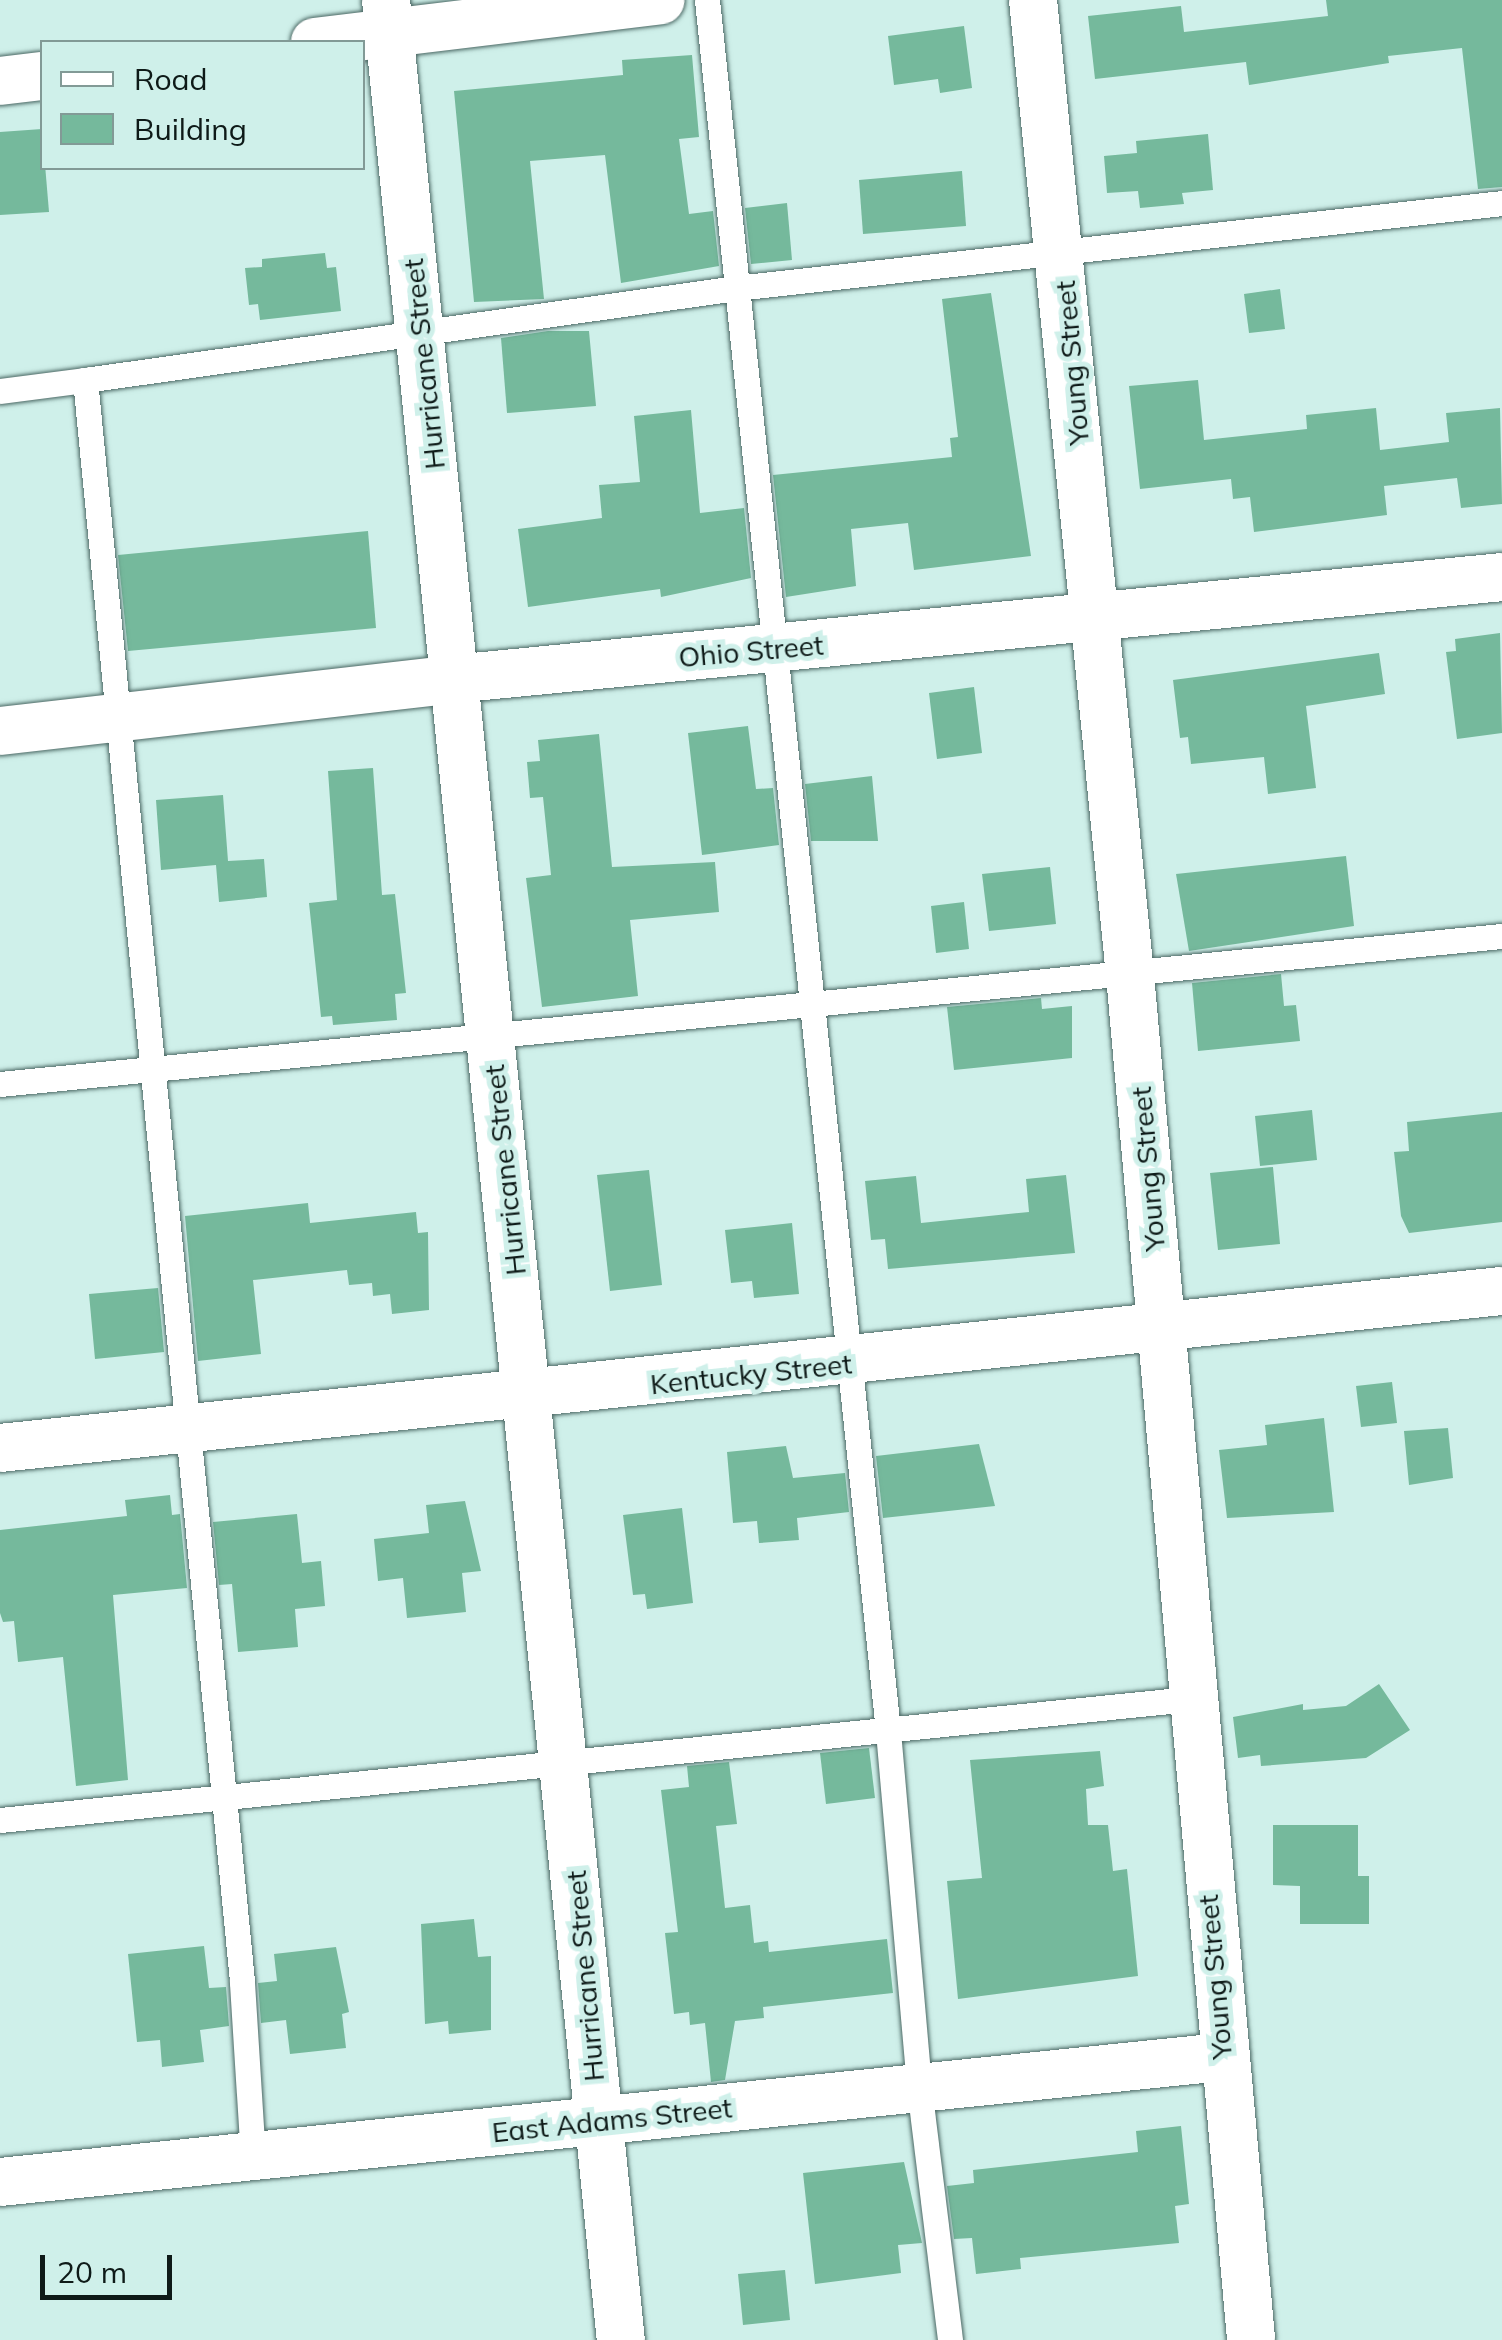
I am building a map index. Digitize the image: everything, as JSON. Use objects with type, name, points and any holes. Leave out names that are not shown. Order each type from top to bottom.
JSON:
[{"type":"street","points":[[321,40],[388,17],[660,0]]},
{"type":"street","name":"Young Street","points":[[1033,0],[1061,251],[1130,975],[1189,1699],[1251,2340]]},
{"type":"street","name":"Hurricane Street","points":[[388,17],[566,1760],[621,2340]]},
{"type":"street","points":[[0,81],[40,76]]},
{"type":"street","name":"Ohio Street","points":[[0,732],[453,679],[1095,619],[1502,576]]},
{"type":"street","name":"Kentucky Street","points":[[0,1448],[849,1364],[1502,1291]]},
{"type":"street","name":"East Adams Street","points":[[0,2182],[1223,2057]]},
{"type":"lane","points":[[707,0],[888,1731],[918,2086],[950,2340]]},
{"type":"lane","points":[[0,391],[736,288],[1502,203]]},
{"type":"lane","points":[[85,380],[253,2158]]},
{"type":"lane","points":[[0,1084],[148,1066],[812,1008],[1502,936]]},
{"type":"lane","points":[[0,1820],[1189,1699]]},
{"type":"building","points":[[1326,0],[1502,0],[1502,187],[1478,189],[1462,48],[1388,56],[1389,63],[1249,85],[1246,62],[1095,79],[1088,16],[1181,6],[1184,32],[1328,16]]},
{"type":"building","points":[[964,26],[972,88],[940,93],[938,79],[894,85],[888,36]]},
{"type":"building","points":[[692,55],[699,137],[679,139],[689,214],[713,211],[719,266],[621,283],[605,155],[530,161],[544,299],[474,302],[454,91],[623,75],[622,60]]},
{"type":"building","points":[[40,129],[40,170],[45,170],[49,212],[0,215],[0,132]]},
{"type":"building","points":[[1208,134],[1213,190],[1182,193],[1184,204],[1140,208],[1138,191],[1107,193],[1104,156],[1137,153],[1136,141]]},
{"type":"building","points":[[962,171],[966,226],[863,234],[859,180]]},
{"type":"building","points":[[787,203],[792,260],[751,264],[745,208]]},
{"type":"building","points":[[325,253],[327,268],[336,267],[341,311],[260,320],[258,304],[249,305],[245,268],[262,267],[262,259]]},
{"type":"building","points":[[1280,289],[1285,329],[1249,333],[1244,294]]},
{"type":"building","points":[[991,293],[1031,556],[914,570],[908,523],[851,529],[856,586],[786,597],[773,475],[952,457],[950,438],[958,437],[942,299]]},
{"type":"building","points":[[548,331],[589,331],[596,406],[507,413],[501,338]]},
{"type":"building","points":[[1198,380],[1204,440],[1307,429],[1306,415],[1376,408],[1380,450],[1449,442],[1446,413],[1500,408],[1502,504],[1461,508],[1457,478],[1384,486],[1387,515],[1254,532],[1250,497],[1233,499],[1231,479],[1140,489],[1129,386]]},
{"type":"building","points":[[691,410],[700,513],[744,508],[751,578],[661,597],[660,589],[528,607],[518,529],[602,518],[599,485],[640,482],[634,416]]},
{"type":"building","points":[[368,531],[376,628],[128,651],[118,555]]},
{"type":"building","points":[[1500,633],[1502,733],[1457,739],[1446,652],[1456,651],[1455,639]]},
{"type":"building","points":[[1379,653],[1385,694],[1306,706],[1316,788],[1268,794],[1264,757],[1191,764],[1188,737],[1180,738],[1173,680]]},
{"type":"building","points":[[974,687],[982,753],[937,759],[929,693]]},
{"type":"building","points":[[748,726],[756,789],[773,788],[779,845],[702,855],[688,733]]},
{"type":"building","points":[[599,734],[612,867],[715,862],[719,912],[630,920],[638,996],[542,1007],[526,878],[551,875],[543,797],[530,798],[527,762],[540,761],[538,740]]},
{"type":"building","points":[[373,768],[382,895],[395,894],[406,993],[395,994],[397,1020],[333,1025],[332,1016],[321,1017],[309,903],[337,900],[328,771]]},
{"type":"building","points":[[872,776],[878,841],[811,841],[805,784]]},
{"type":"building","points":[[223,795],[228,861],[264,859],[267,897],[219,902],[216,865],[161,870],[156,800]]},
{"type":"building","points":[[1346,856],[1354,926],[1189,951],[1176,874]]},
{"type":"building","points":[[1050,867],[1056,924],[989,931],[982,874]]},
{"type":"building","points":[[964,902],[969,949],[936,953],[931,906]]},
{"type":"building","points":[[1281,974],[1284,1006],[1296,1005],[1300,1041],[1198,1051],[1192,983]]},
{"type":"building","points":[[1041,998],[1042,1009],[1072,1006],[1072,1058],[954,1070],[947,1007]]},
{"type":"building","points":[[1312,1110],[1317,1160],[1260,1166],[1255,1116]]},
{"type":"building","points":[[1502,1112],[1502,1222],[1409,1233],[1401,1216],[1394,1152],[1409,1151],[1407,1122]]},
{"type":"building","points":[[1273,1167],[1280,1244],[1218,1250],[1210,1173]]},
{"type":"building","points":[[649,1170],[662,1285],[610,1291],[597,1175]]},
{"type":"building","points":[[1066,1175],[1075,1253],[888,1269],[885,1239],[871,1240],[865,1181],[916,1176],[921,1223],[1029,1212],[1026,1179]]},
{"type":"building","points":[[308,1203],[310,1223],[416,1212],[418,1233],[428,1232],[429,1310],[392,1314],[390,1294],[373,1296],[372,1283],[349,1285],[347,1270],[253,1280],[261,1354],[198,1361],[185,1216]]},
{"type":"building","points":[[792,1223],[799,1294],[754,1298],[752,1281],[731,1283],[725,1230]]},
{"type":"building","points":[[158,1288],[164,1352],[95,1359],[89,1294]]},
{"type":"building","points":[[1392,1382],[1397,1423],[1361,1427],[1356,1386]]},
{"type":"building","points":[[1324,1418],[1334,1512],[1227,1518],[1219,1450],[1267,1445],[1265,1425]]},
{"type":"building","points":[[1448,1428],[1453,1478],[1409,1485],[1404,1431]]},
{"type":"building","points":[[979,1444],[995,1506],[883,1518],[876,1456]]},
{"type":"building","points":[[786,1446],[793,1478],[845,1473],[849,1512],[797,1518],[799,1540],[759,1543],[757,1521],[733,1523],[727,1452]]},
{"type":"building","points":[[170,1495],[172,1515],[180,1514],[187,1588],[113,1595],[128,1780],[76,1786],[63,1657],[18,1662],[14,1621],[3,1622],[0,1613],[0,1530],[127,1516],[125,1500]]},
{"type":"building","points":[[465,1501],[481,1571],[462,1573],[466,1612],[407,1618],[403,1578],[378,1581],[374,1539],[429,1533],[426,1505]]},
{"type":"building","points":[[682,1508],[693,1603],[647,1609],[645,1594],[633,1595],[623,1515]]},
{"type":"building","points":[[297,1514],[302,1563],[321,1561],[325,1606],[295,1609],[298,1647],[238,1652],[232,1584],[219,1585],[213,1522]]},
{"type":"building","points":[[1379,1684],[1410,1730],[1366,1758],[1261,1766],[1260,1755],[1238,1758],[1233,1717],[1303,1704],[1303,1710],[1346,1706]]},
{"type":"building","points":[[869,1748],[875,1798],[826,1804],[820,1753]]},
{"type":"building","points":[[1100,1751],[1104,1786],[1086,1789],[1088,1825],[1108,1825],[1113,1871],[1127,1869],[1138,1976],[958,1999],[947,1881],[982,1878],[970,1760]]},
{"type":"building","points":[[729,1762],[737,1824],[716,1826],[725,1908],[750,1905],[754,1943],[768,1941],[769,1952],[887,1939],[893,1993],[763,2007],[764,2018],[735,2021],[725,2080],[711,2082],[705,2023],[690,2025],[689,2012],[674,2014],[665,1933],[678,1932],[661,1790],[689,1787],[687,1766]]},
{"type":"building","points":[[1273,1825],[1358,1825],[1358,1876],[1369,1876],[1369,1924],[1300,1924],[1300,1886],[1273,1885]]},
{"type":"building","points":[[474,1919],[478,1957],[491,1956],[491,2030],[449,2034],[448,2021],[425,2024],[421,1924]]},
{"type":"building","points":[[204,1946],[209,1988],[226,1987],[229,2026],[200,2030],[204,2062],[162,2067],[160,2040],[137,2042],[128,1954]]},
{"type":"building","points":[[336,1947],[349,2012],[342,2014],[346,2048],[290,2054],[286,2020],[261,2023],[258,1983],[277,1981],[274,1954]]},
{"type":"building","points":[[1181,2126],[1189,2204],[1175,2206],[1179,2243],[1020,2258],[1021,2269],[976,2274],[972,2238],[954,2239],[947,2186],[974,2183],[973,2170],[1138,2152],[1136,2131]]},
{"type":"building","points":[[904,2162],[922,2243],[898,2245],[901,2273],[815,2284],[803,2173]]},
{"type":"building","points":[[785,2270],[790,2320],[743,2325],[738,2274]]}]
